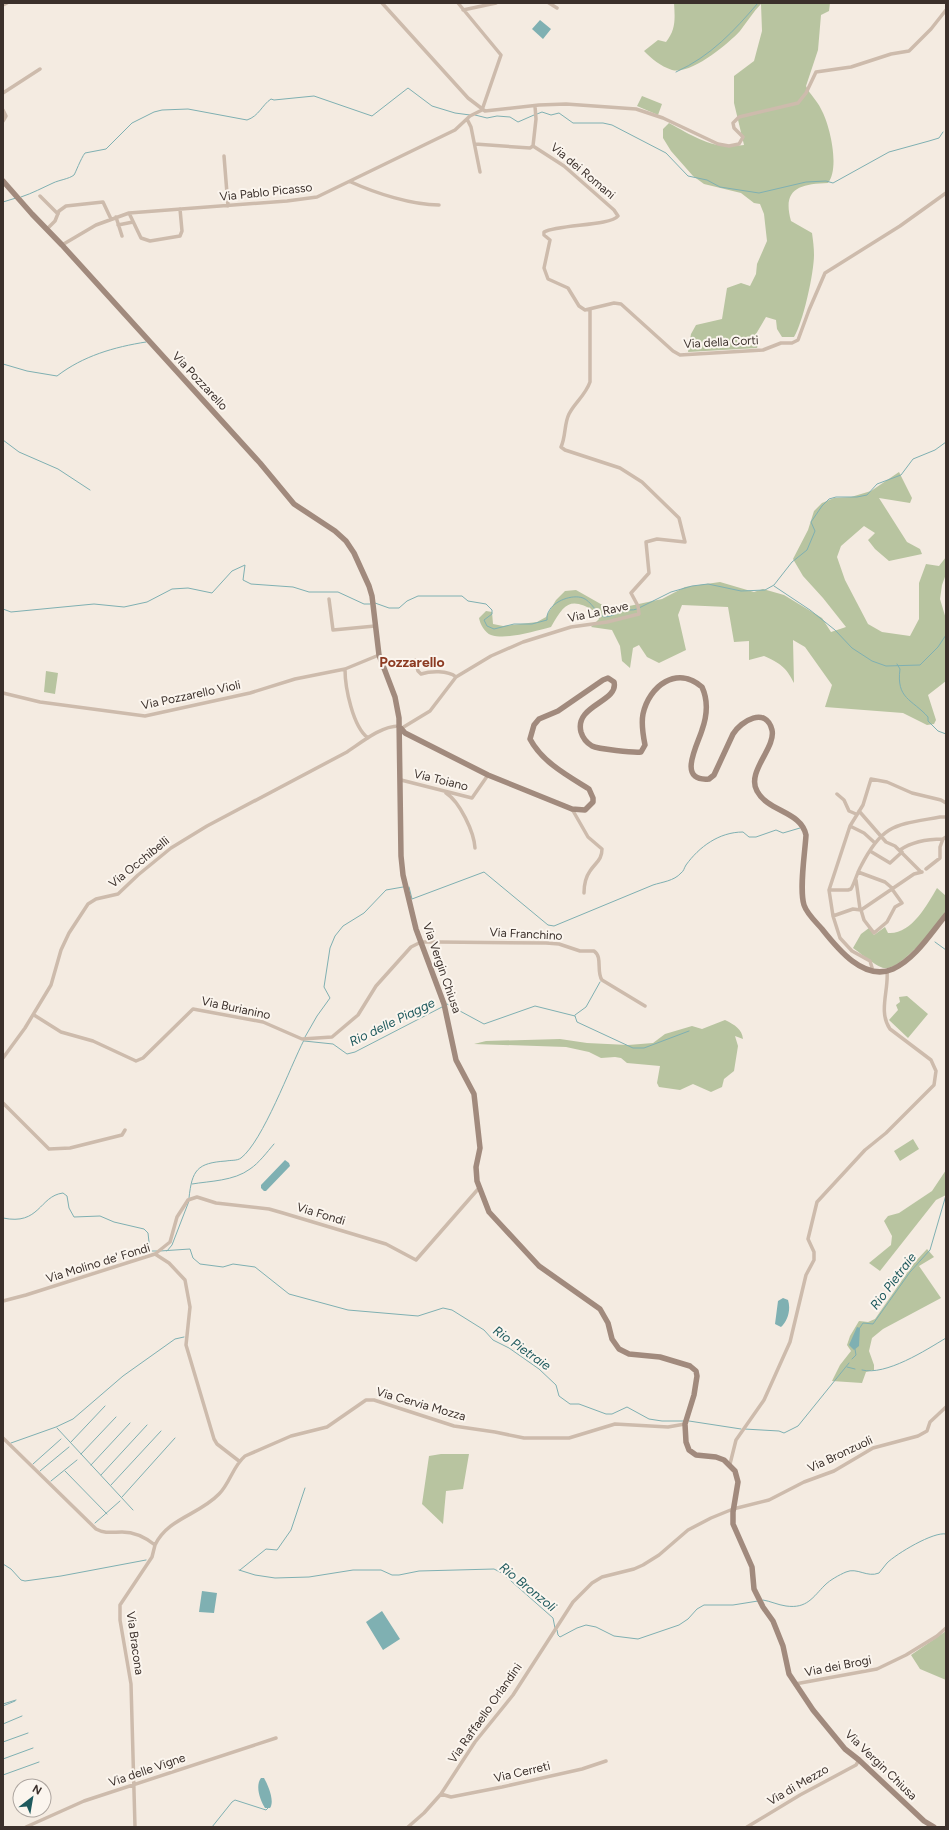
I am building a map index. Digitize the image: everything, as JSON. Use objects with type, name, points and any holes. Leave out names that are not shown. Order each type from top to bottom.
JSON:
[{"type":"street","points":[[3,6],[7,3]]},
{"type":"street","points":[[382,3],[473,103],[482,110],[488,112],[543,105],[566,104],[636,109],[663,118],[718,144],[729,146],[739,144],[743,138],[734,128],[733,123],[738,117],[798,102],[816,72],[851,67],[891,54],[909,51],[931,29],[946,10]]},
{"type":"street","points":[[458,3],[501,54],[482,110]]},
{"type":"street","points":[[463,10],[496,3]]},
{"type":"street","points":[[549,3],[557,8]]},
{"type":"street","points":[[3,93],[40,69]]},
{"type":"street","name":"Via dei Romani","points":[[534,106],[536,119],[532,146],[564,166],[618,214],[617,218],[612,221],[549,230],[544,233],[550,240],[544,268],[548,279],[568,288],[579,306],[590,310]]},
{"type":"street","points":[[3,110],[6,116],[3,121]]},
{"type":"street","name":"Via Pablo Picasso","points":[[62,245],[96,225],[129,213],[309,199],[328,194],[422,145],[455,130],[470,116],[482,110]]},
{"type":"street","points":[[467,120],[471,127],[480,172]]},
{"type":"street","points":[[475,144],[530,148],[532,146]]},
{"type":"street","points":[[224,156],[228,206]]},
{"type":"street","points":[[351,182],[366,189],[426,205],[439,205]]},
{"type":"street","name":"Via Pozzarello","points":[[4,183],[260,463],[294,504],[335,531],[346,541],[354,553],[372,599],[379,655]]},
{"type":"street","name":"Via della Corti","points":[[590,310],[614,303],[621,304],[673,351],[680,355],[762,350],[781,342],[795,342],[798,340],[825,273],[855,253],[864,250],[946,193]]},
{"type":"street","points":[[40,196],[58,214]]},
{"type":"street","points":[[47,230],[55,221],[58,214],[70,205],[100,202],[105,205],[110,219]]},
{"type":"street","points":[[129,213],[139,236],[144,241],[178,237],[182,231],[180,209]]},
{"type":"street","points":[[116,217],[122,236]]},
{"type":"street","points":[[118,225],[133,222]]},
{"type":"street","name":"Via La Rave","points":[[400,727],[433,708],[449,684],[456,677],[491,656],[523,642],[571,627],[620,619],[639,611],[631,593],[649,573],[646,542],[657,539],[684,542],[685,536],[682,523],[678,516],[635,477],[620,468],[561,447],[565,439],[568,415],[586,393],[590,382],[590,310]]},
{"type":"street","points":[[329,599],[333,630],[375,626]]},
{"type":"street","name":"Via Pozzarello Violi","points":[[3,693],[40,702],[145,716],[250,693],[294,679],[345,669],[379,655]]},
{"type":"street","name":"Via Vergin Chiusa","points":[[379,655],[396,702],[400,727],[402,866],[412,916],[444,1004],[456,1060],[474,1094],[480,1141],[476,1167],[479,1188],[489,1212],[532,1259],[580,1296],[600,1309],[608,1323],[612,1339],[619,1349],[629,1354],[660,1357],[690,1366],[696,1370],[697,1376],[694,1395],[685,1424],[686,1442],[689,1450],[696,1455],[716,1457],[730,1464],[734,1471],[738,1482],[733,1509],[733,1524],[752,1567],[754,1589],[763,1607],[773,1621],[783,1646],[789,1674],[813,1710],[845,1749],[859,1760],[924,1822],[934,1827]]},
{"type":"street","points":[[415,660],[418,671],[421,674],[433,671],[452,674],[456,677]]},
{"type":"street","points":[[345,669],[345,683],[359,730],[368,738]]},
{"type":"street","points":[[400,727],[405,733],[488,775],[572,809],[585,810],[593,802],[592,794],[589,789],[562,772],[539,753],[530,739],[534,725],[546,715],[558,711],[608,678],[614,682],[614,689],[609,696],[584,715],[581,722],[583,737],[587,743],[601,750],[641,752],[645,745],[643,735],[644,712],[651,694],[666,681],[676,678],[688,678],[696,681],[702,687],[705,694],[706,711],[702,730],[692,754],[691,761],[695,774],[704,779],[710,779],[714,774],[736,729],[746,720],[757,717],[762,718],[769,724],[772,730],[772,738],[756,776],[756,790],[765,802],[791,816],[805,828],[804,905],[841,953],[852,962],[872,971],[887,971],[903,964],[946,915]]},
{"type":"street","name":"Via Occhibelli","points":[[3,1058],[34,1015],[51,985],[61,950],[69,933],[88,904],[96,899],[118,894],[138,875],[177,844],[207,826],[347,752],[368,738],[388,728],[400,727]]},
{"type":"street","name":"Via Toiano","points":[[401,780],[472,798],[488,775]]},
{"type":"street","points":[[872,971],[870,961],[852,951],[840,938],[833,916],[829,890],[850,826],[863,805],[871,779],[887,782],[946,803]]},
{"type":"street","points":[[444,791],[454,798],[459,806],[475,840],[475,848]]},
{"type":"street","points":[[833,916],[853,909],[860,910],[914,874],[922,872],[901,851],[880,836],[858,813],[850,811],[844,800],[838,794]]},
{"type":"street","points":[[572,809],[588,837],[602,849],[600,860],[590,870],[584,882],[584,893]]},
{"type":"street","points":[[829,890],[848,890],[852,887],[861,866],[875,843],[880,836],[889,829],[900,824],[946,817]]},
{"type":"street","points":[[850,826],[864,833],[875,843]]},
{"type":"street","points":[[870,851],[890,863],[907,845],[920,841],[944,838]]},
{"type":"street","points":[[926,869],[940,858],[940,847],[944,838]]},
{"type":"street","points":[[855,879],[860,910],[864,920],[874,933],[887,922],[895,907],[902,903],[893,888],[885,882],[858,872]]},
{"type":"street","name":"Via Burianino","points":[[34,1015],[61,1032],[93,1041],[136,1061],[143,1058],[193,1009],[263,1022],[302,1039],[324,1038],[334,1036],[358,1015],[376,986],[411,947],[421,942]]},
{"type":"street","name":"Via Franchino","points":[[421,942],[546,942],[559,944],[580,951],[594,951],[598,955],[600,977],[604,982],[645,1006]]},
{"type":"street","points":[[730,1464],[736,1440],[764,1400],[790,1342],[806,1275],[814,1260],[814,1252],[808,1238],[817,1202],[865,1150],[886,1133],[930,1090],[935,1081],[935,1064],[890,1029],[885,1023],[884,1003],[887,971]]},
{"type":"street","points":[[3,1103],[49,1149],[70,1148],[122,1135],[125,1130]]},
{"type":"street","name":"Via Fondi","points":[[155,1254],[170,1242],[176,1217],[188,1200],[197,1197],[216,1203],[269,1209],[283,1213],[386,1244],[416,1260],[479,1188]]},
{"type":"street","name":"Via Molino de' Fondi","points":[[3,1300],[26,1295],[155,1254],[170,1263],[184,1280],[190,1307],[186,1345],[204,1408],[217,1444],[239,1461]]},
{"type":"street","name":"Via Cervia Mozza","points":[[155,1545],[161,1533],[170,1526],[203,1507],[221,1493],[239,1461],[256,1450],[291,1436],[327,1427],[366,1400],[374,1400],[454,1426],[524,1438],[569,1438],[615,1424],[668,1427],[685,1424]]},
{"type":"street","name":"Via Bronzuoli","points":[[733,1509],[769,1500],[804,1482],[834,1471],[873,1448],[918,1436],[927,1431],[930,1422],[946,1407]]},
{"type":"street","points":[[3,1438],[96,1529],[106,1533],[127,1532],[140,1535],[155,1545]]},
{"type":"street","name":"Via Raffaello Orlandini","points":[[408,1827],[424,1813],[441,1794],[480,1736],[512,1695],[573,1602],[581,1593],[602,1577],[634,1570],[659,1555],[688,1530],[733,1509]]},
{"type":"street","name":"Via Bracona","points":[[135,1827],[132,1786],[131,1684],[120,1620],[120,1605],[152,1557],[155,1545]]},
{"type":"street","name":"Via dei Brogi","points":[[795,1684],[877,1669],[925,1644],[946,1628]]},
{"type":"street","name":"Via delle Vigne","points":[[26,1827],[84,1801],[276,1738]]},
{"type":"street","name":"Via di Mezzo","points":[[747,1827],[800,1795],[856,1765],[859,1760]]},
{"type":"street","name":"Via Cerreti","points":[[441,1794],[451,1797],[502,1787],[582,1769],[606,1761]]},
{"type":"green space","points":[[674,3],[830,3],[829,11],[821,15],[818,50],[806,86],[819,106],[828,125],[832,146],[833,167],[832,176],[828,183],[801,187],[795,190],[791,195],[789,202],[791,221],[812,233],[814,252],[814,263],[807,298],[801,321],[794,337],[782,337],[777,329],[776,320],[766,317],[756,334],[759,341],[757,348],[688,352],[691,334],[696,325],[722,319],[727,288],[741,283],[750,286],[756,274],[757,264],[767,241],[764,214],[760,204],[754,203],[741,193],[704,184],[693,176],[671,151],[663,138],[663,129],[669,123],[696,137],[714,144],[723,146],[744,145],[734,103],[734,76],[754,61],[762,31],[761,4],[740,31],[709,57],[689,68],[672,70],[653,59],[644,51],[658,40],[666,42],[672,33],[675,14]]},
{"type":"green space","points":[[642,96],[662,104],[658,115],[637,106]]},
{"type":"green space","points":[[899,472],[912,498],[910,503],[879,498],[907,542],[920,549],[922,554],[889,561],[875,549],[868,540],[875,533],[864,526],[841,546],[837,557],[845,580],[868,624],[882,632],[910,636],[919,619],[919,583],[926,564],[939,566],[946,557],[946,574],[942,585],[940,599],[946,619],[946,681],[928,695],[936,720],[934,724],[927,725],[903,713],[825,707],[832,685],[805,647],[793,640],[794,683],[785,669],[774,661],[764,656],[749,660],[749,641],[734,642],[728,607],[682,605],[678,615],[686,650],[659,663],[647,657],[639,645],[633,648],[630,668],[622,661],[620,646],[612,630],[591,627],[599,619],[596,612],[580,604],[569,604],[565,607],[560,612],[551,627],[513,636],[491,635],[480,623],[479,618],[486,611],[492,612],[493,624],[503,626],[537,622],[546,617],[556,600],[565,591],[576,590],[606,607],[620,608],[662,599],[685,587],[720,582],[754,592],[763,589],[784,595],[822,618],[831,632],[846,627],[803,576],[793,559],[808,530],[814,511],[822,503],[834,498],[851,497],[871,491]]},
{"type":"green space","points":[[46,671],[58,673],[55,694],[44,692]]},
{"type":"green space","points":[[937,888],[946,896],[946,914],[917,947],[899,963],[891,967],[884,968],[873,963],[853,948],[861,934],[869,928],[874,935],[885,927],[888,933],[904,929],[911,924],[923,910]]},
{"type":"green space","points":[[907,996],[928,1014],[908,1038],[889,1020],[898,1010],[896,1005],[900,1002],[899,997]]},
{"type":"green space","points":[[725,1020],[737,1028],[743,1039],[735,1036],[738,1046],[734,1071],[724,1079],[722,1087],[711,1092],[693,1084],[680,1090],[659,1087],[657,1083],[660,1066],[627,1063],[621,1058],[601,1058],[589,1052],[566,1047],[474,1044],[486,1041],[560,1039],[587,1043],[628,1045],[653,1043],[665,1034],[692,1026],[702,1029]]},
{"type":"green space","points":[[913,1139],[919,1149],[900,1161],[894,1151]]},
{"type":"green space","points":[[946,1170],[946,1195],[936,1200],[880,1271],[869,1263],[891,1245],[892,1236],[884,1221],[888,1216],[899,1213],[932,1191]]},
{"type":"green space","points":[[927,1249],[934,1257],[919,1266],[941,1298],[883,1329],[872,1338],[869,1351],[874,1365],[874,1370],[866,1372],[862,1383],[832,1381],[840,1365],[851,1351],[847,1345],[850,1336],[859,1321],[868,1322],[875,1319],[914,1263]]},
{"type":"green space","points":[[441,1454],[469,1454],[463,1489],[446,1491],[443,1524],[422,1504],[429,1456]]},
{"type":"green space","points":[[946,1631],[946,1680],[920,1669],[911,1655]]},
{"type":"water","points":[[540,20],[551,29],[543,39],[532,29]]},
{"type":"water","points":[[285,1160],[290,1166],[266,1191],[264,1191],[261,1188],[261,1185]]},
{"type":"water","points":[[783,1298],[788,1300],[789,1311],[785,1322],[781,1327],[775,1324],[778,1301]]},
{"type":"water","points":[[857,1327],[860,1328],[859,1346],[854,1350],[849,1345]]},
{"type":"water","points":[[202,1591],[217,1593],[214,1613],[199,1612]]},
{"type":"water","points":[[382,1611],[400,1639],[383,1650],[366,1622]]},
{"type":"water","points":[[261,1778],[264,1778],[270,1793],[272,1801],[270,1808],[265,1808],[261,1801],[258,1785]]},
{"type":"waterway","points":[[676,72],[689,66],[711,51],[731,33],[758,3]]},
{"type":"waterway","points":[[21,197],[74,175],[85,153],[106,149],[132,123],[154,112],[162,110],[188,109],[247,120],[255,116],[271,99],[274,100],[314,96],[372,116],[408,88],[432,106],[455,113],[470,115]]},
{"type":"waterway","points":[[537,114],[542,112],[551,115],[559,113],[573,123],[603,123],[612,125],[666,153],[688,176],[707,180],[720,187],[759,193],[806,182],[826,181],[833,183],[889,152],[939,138],[943,132]]},
{"type":"waterway","points":[[475,115],[487,118],[497,116],[510,117],[518,122],[534,115]]},
{"type":"waterway","points":[[3,202],[16,198]]},
{"type":"waterway","points":[[3,364],[27,371],[57,376],[77,363],[99,353],[146,342]]},
{"type":"waterway","points":[[3,440],[19,452],[58,469],[90,490]]},
{"type":"waterway","points":[[639,608],[671,592],[692,586],[708,584],[741,591],[765,590],[774,585],[792,562],[807,550],[815,531],[811,522],[829,499],[836,497],[857,497],[867,495],[877,484],[901,475],[913,459],[935,450],[946,442]]},
{"type":"waterway","points":[[3,609],[11,612],[94,604],[124,607],[147,602],[172,589],[188,588],[212,593],[232,571],[245,565],[243,580],[251,584],[293,587],[309,592],[338,592],[364,604],[370,604]]},
{"type":"waterway","points":[[774,586],[810,610],[835,630],[852,648],[872,661],[886,666],[920,665],[938,647],[946,635]]},
{"type":"waterway","points":[[375,603],[389,608],[399,608],[407,601],[418,596],[462,596],[468,601],[486,604],[492,610],[492,614],[484,620],[487,626],[494,629],[514,624],[532,624],[547,620],[547,615],[551,607],[559,601],[574,597],[583,598],[604,617],[612,616],[625,610],[637,609]]},
{"type":"waterway","points":[[897,664],[900,669],[900,687],[906,698],[928,717],[928,721],[938,731],[946,734]]},
{"type":"waterway","points":[[409,887],[412,899],[484,872],[548,925],[554,926],[653,885],[675,878],[683,871],[691,858],[697,852],[718,838],[743,832],[749,837],[756,837],[776,830],[783,833],[800,828]]},
{"type":"waterway","points":[[305,1037],[317,1016],[330,998],[324,987],[330,948],[335,936],[343,926],[364,913],[386,890],[403,887]]},
{"type":"waterway","points":[[935,942],[946,950]]},
{"type":"waterway","points":[[575,1015],[586,1007],[600,982]]},
{"type":"waterway","name":"Rio delle Piagge","points":[[447,1004],[484,1024],[535,1006],[575,1016]]},
{"type":"waterway","name":"Rio delle Piagge","points":[[304,1041],[333,1044],[347,1054],[355,1052],[442,1007]]},
{"type":"waterway","name":"Rio delle Piagge","points":[[575,1016],[577,1022],[633,1048],[644,1048],[689,1031]]},
{"type":"waterway","name":"Rio delle Piagge","points":[[189,1198],[194,1175],[202,1166],[216,1162],[239,1159],[249,1149],[276,1103],[304,1040]]},
{"type":"waterway","points":[[192,1184],[222,1180],[244,1173],[257,1164],[274,1144]]},
{"type":"waterway","name":"Rio Pietraie","points":[[3,1218],[25,1218],[38,1210],[55,1195],[63,1193],[67,1196],[69,1208],[74,1217],[100,1216],[114,1222],[144,1229],[148,1233],[150,1251],[157,1251]]},
{"type":"waterway","name":"Rio Pietraie","points":[[859,1329],[863,1323],[873,1324],[910,1272],[930,1250],[946,1195]]},
{"type":"waterway","name":"Rio delle Piagge","points":[[167,1251],[172,1245],[189,1201]]},
{"type":"waterway","name":"Rio Pietraie","points":[[160,1251],[190,1249],[193,1258],[200,1264],[223,1267],[233,1264],[255,1267],[289,1294],[348,1310],[418,1316],[443,1308],[452,1310],[484,1330],[493,1340],[509,1348],[539,1369],[556,1385],[559,1396],[570,1404],[579,1404],[606,1414],[612,1414],[627,1407],[649,1419],[662,1421],[684,1421]]},
{"type":"waterway","points":[[11,1443],[56,1427],[73,1419],[123,1376],[175,1339],[184,1337]]},
{"type":"waterway","points":[[862,1370],[872,1371],[894,1366],[906,1361],[946,1338]]},
{"type":"waterway","name":"Rio Pietraie","points":[[852,1359],[856,1355],[855,1349]]},
{"type":"waterway","name":"Rio Pietraie","points":[[744,1429],[779,1431],[784,1433],[798,1426],[849,1363]]},
{"type":"waterway","points":[[847,1367],[855,1369]]},
{"type":"waterway","points":[[71,1442],[105,1406]]},
{"type":"waterway","points":[[81,1454],[116,1417]]},
{"type":"waterway","name":"Rio Pietraie","points":[[689,1421],[741,1429]]},
{"type":"waterway","points":[[91,1465],[130,1423]]},
{"type":"waterway","points":[[101,1475],[147,1425]]},
{"type":"waterway","points":[[57,1428],[133,1510]]},
{"type":"waterway","points":[[111,1485],[161,1431]]},
{"type":"waterway","points":[[122,1497],[175,1438]]},
{"type":"waterway","points":[[33,1464],[61,1439]]},
{"type":"waterway","points":[[40,1471],[69,1447]]},
{"type":"waterway","points":[[51,1481],[77,1460]]},
{"type":"waterway","points":[[65,1471],[107,1514]]},
{"type":"waterway","points":[[240,1570],[266,1549],[277,1550],[291,1530],[305,1488]]},
{"type":"waterway","points":[[95,1523],[120,1501]]},
{"type":"waterway","name":"Rio Bronzoli","points":[[763,1600],[780,1605],[799,1606],[813,1598],[832,1579],[846,1572],[854,1571],[870,1574],[879,1573],[887,1563],[906,1549],[924,1539],[940,1534],[946,1534]]},
{"type":"waterway","points":[[3,1564],[11,1569],[21,1580],[25,1581],[61,1576],[146,1560]]},
{"type":"waterway","name":"Rio Bronzoli","points":[[239,1570],[255,1575],[275,1578],[309,1577],[353,1570],[381,1570],[392,1575],[399,1575],[419,1571],[494,1569],[502,1573],[553,1618],[555,1628]]},
{"type":"waterway","name":"Rio Bronzoli","points":[[557,1630],[560,1637],[586,1625],[596,1627],[614,1636],[638,1639],[679,1625],[688,1619],[697,1609],[704,1605],[733,1605],[758,1601]]},
{"type":"waterway","points":[[3,1704],[16,1700]]},
{"type":"waterway","points":[[3,1706],[15,1701]]},
{"type":"waterway","points":[[3,1724],[22,1716]]},
{"type":"waterway","points":[[3,1742],[28,1733]]},
{"type":"waterway","points":[[3,1759],[33,1748]]},
{"type":"waterway","points":[[3,1775],[39,1762]]},
{"type":"waterway","points":[[212,1827],[235,1800],[266,1810],[268,1808]]},
{"type":"district","name":"Pozzarello","points":[[412,662]]}]
